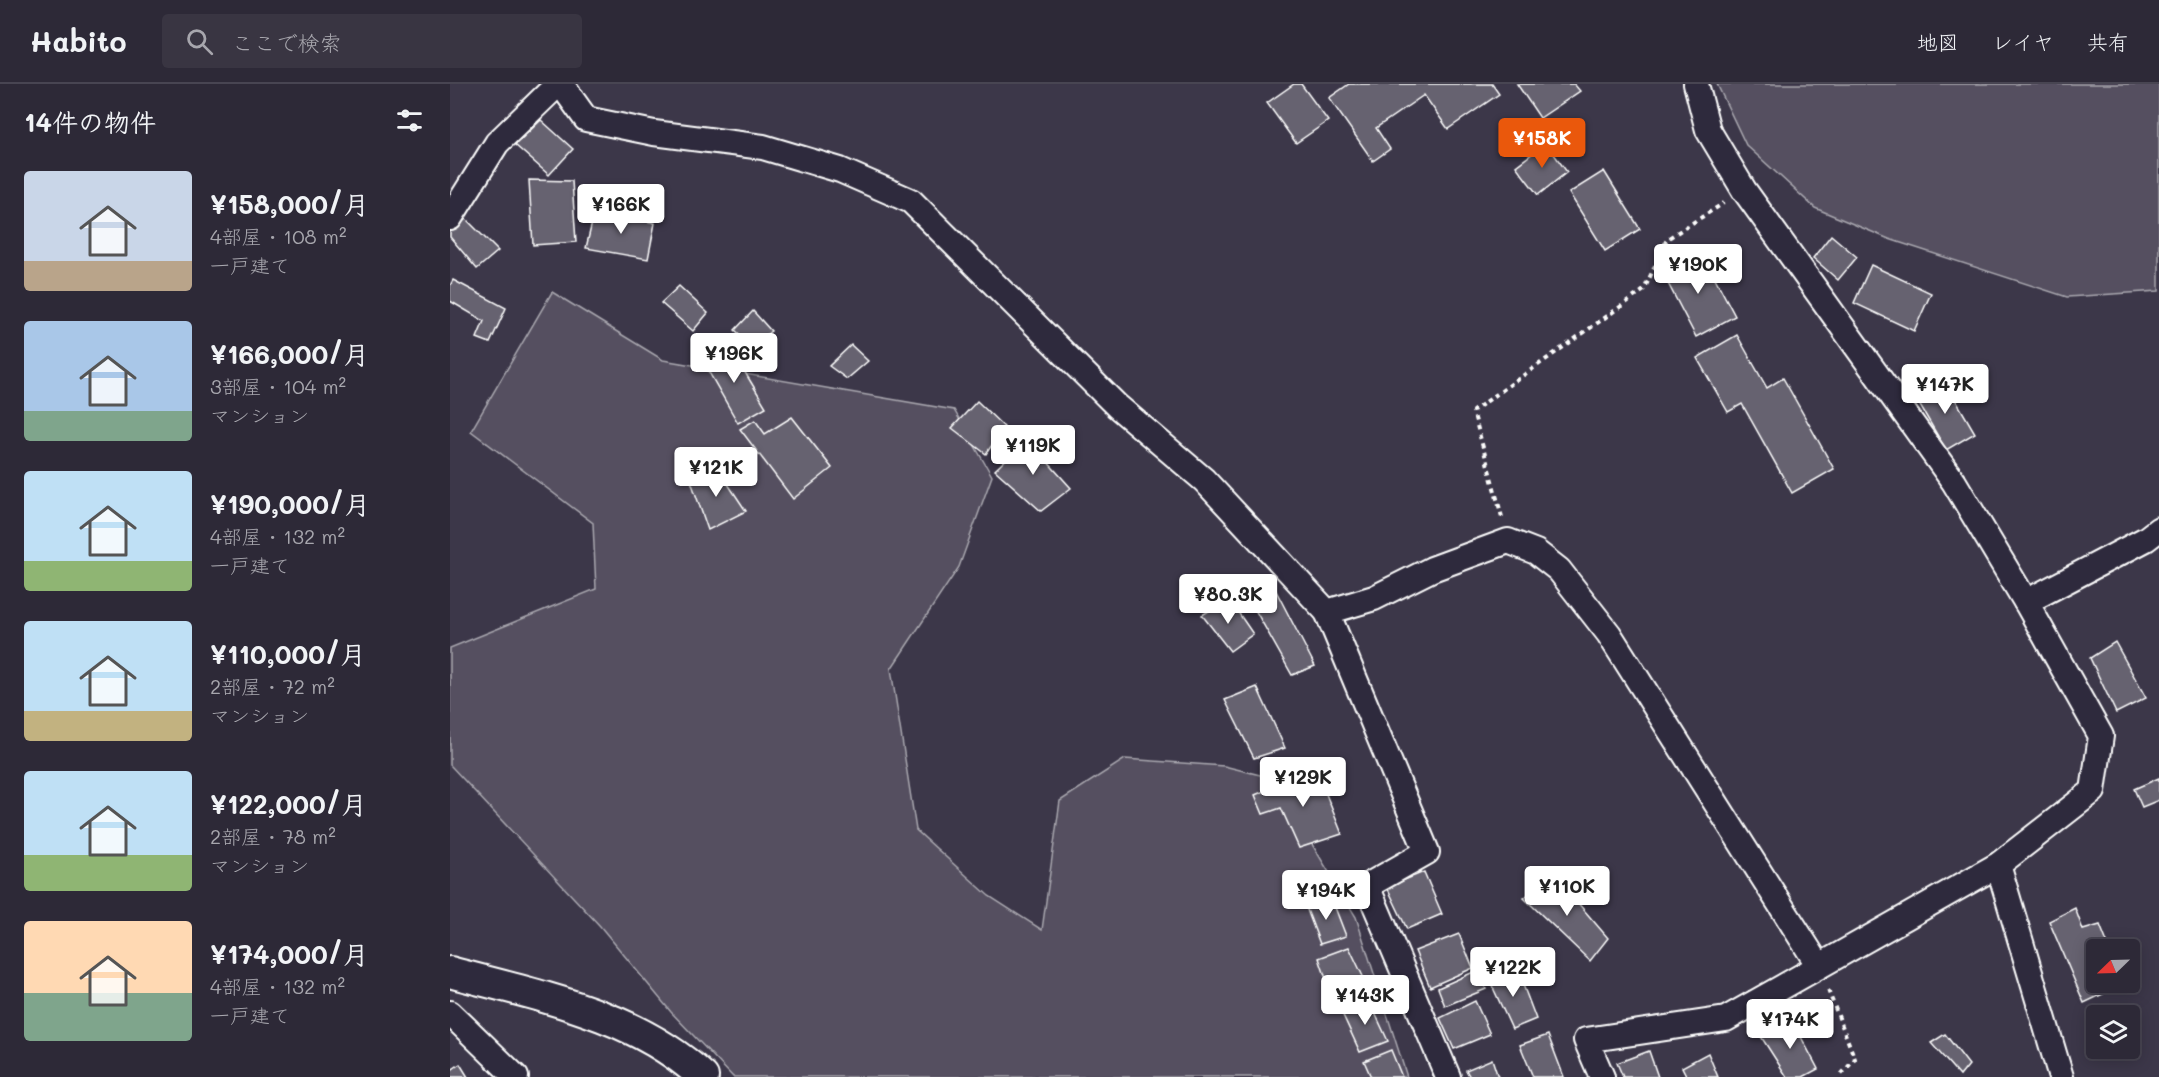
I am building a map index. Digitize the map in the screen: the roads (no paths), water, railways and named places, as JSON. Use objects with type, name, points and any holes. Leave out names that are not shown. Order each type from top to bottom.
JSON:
[{"type":"street","points":[[450,218],[497,142],[560,84],[586,119],[654,133],[763,147],[840,170],[912,201],[1117,406],[1204,480],[1327,612],[1427,852],[1367,886],[1448,1077]]},
{"type":"street","points":[[1602,1077],[1586,1040],[1726,1019],[1998,865],[2093,791],[2101,736],[2026,602],[1954,482],[1744,190],[1708,130],[1696,84]]},
{"type":"street","points":[[2026,602],[2146,539],[2159,529]]},
{"type":"street","points":[[1327,612],[1374,598],[1432,569],[1508,541],[1536,552],[1559,570],[1609,634],[1819,966]]},
{"type":"street","points":[[1998,865],[2061,1077]]},
{"type":"street","points":[[450,972],[573,1006],[633,1028],[662,1045],[703,1077]]},
{"type":"street","points":[[450,1013],[516,1077]]}]
